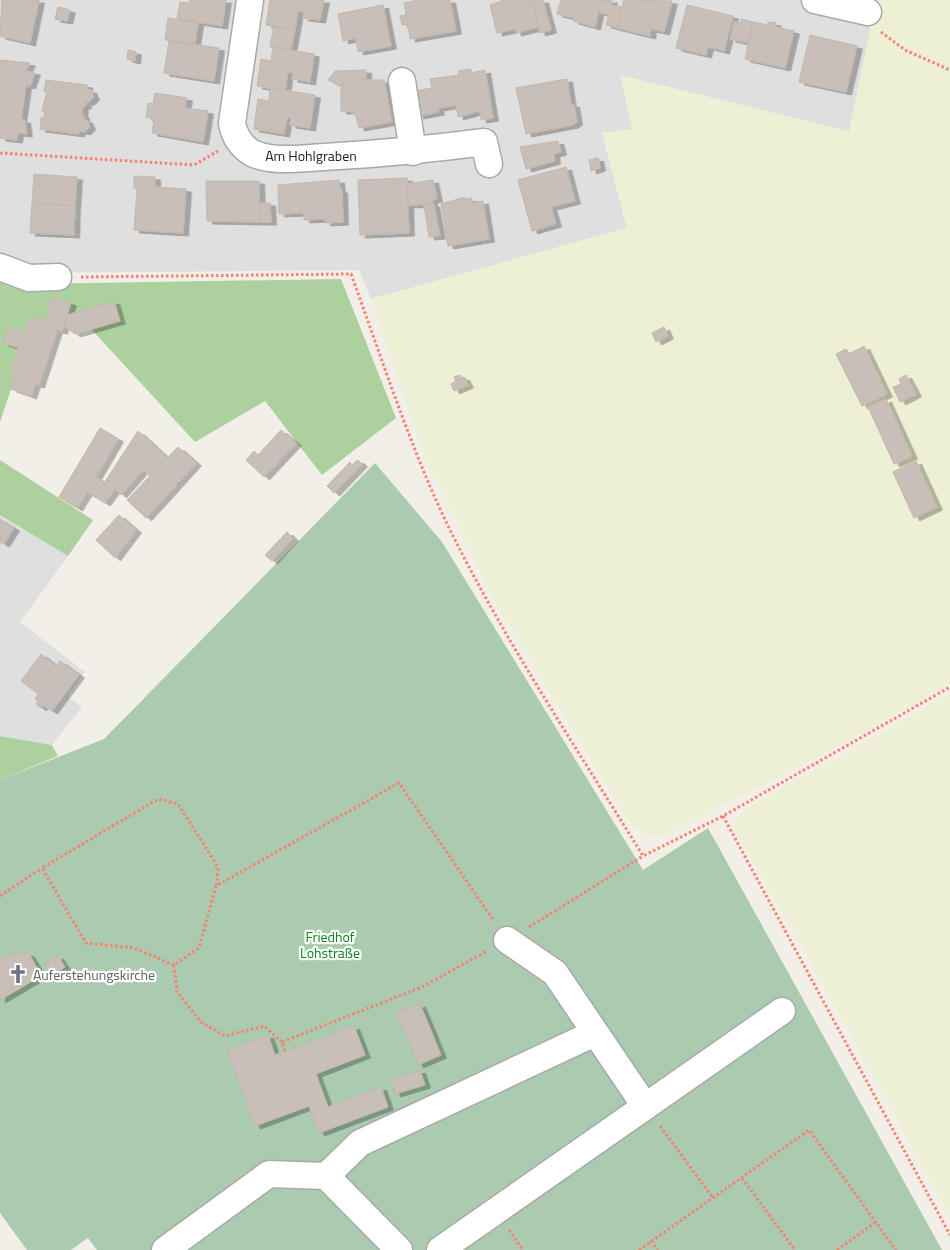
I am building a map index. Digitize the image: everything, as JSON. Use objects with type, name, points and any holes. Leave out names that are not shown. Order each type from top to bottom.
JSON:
[{"type":"street","points":[[237,139],[232,122],[232,108],[250,0]]},
{"type":"street","points":[[815,0],[868,12]]},
{"type":"street","points":[[402,81],[413,152]]},
{"type":"street","name":"Am Hohlgraben","points":[[237,139],[252,153],[279,158],[413,152],[484,142],[489,164]]},
{"type":"street","points":[[0,268],[28,278],[58,277]]},
{"type":"street","points":[[507,940],[555,973],[645,1106]]},
{"type":"street","points":[[440,1250],[782,1012]]},
{"type":"street","points":[[326,1176],[360,1143],[595,1033]]},
{"type":"street","points":[[165,1250],[269,1174],[326,1176],[399,1250]]},
{"type":"path","points":[[868,12],[877,27],[894,44],[950,70]]},
{"type":"path","points":[[0,153],[194,165],[237,139]]},
{"type":"path","points":[[58,277],[351,274],[417,454],[452,533],[486,598],[643,856]]},
{"type":"path","points":[[282,1042],[422,987],[507,940],[643,856],[723,816],[950,688]]},
{"type":"path","points":[[216,886],[400,783],[507,940]]},
{"type":"path","points":[[0,896],[42,868],[158,799],[178,804],[218,868],[216,886],[199,948],[174,965]]},
{"type":"path","points":[[723,816],[950,1235]]},
{"type":"path","points":[[42,868],[86,943],[134,948],[174,965]]},
{"type":"path","points":[[174,965],[178,992],[201,1022],[225,1036],[264,1026],[282,1042],[285,1051]]},
{"type":"path","points":[[645,1106],[713,1198]]},
{"type":"path","points":[[639,1250],[809,1130],[896,1250]]},
{"type":"path","points":[[742,1178],[795,1250]]},
{"type":"path","points":[[837,1250],[876,1222]]},
{"type":"path","points":[[652,1241],[658,1250]]},
{"type":"shaded area","points":[[0,0],[878,0],[875,5],[850,132],[664,86],[632,129],[602,133],[627,228],[371,299],[359,270],[30,273],[0,262]]},
{"type":"shaded area","points":[[0,515],[68,556],[20,622],[85,672],[67,696],[82,707],[52,745],[0,736]]},
{"type":"green space","points":[[878,0],[950,0],[950,684],[817,758],[661,837],[648,835],[630,824],[497,606],[422,450],[371,299],[627,228],[602,133],[632,129],[620,75],[849,132],[875,5]]},
{"type":"green space","points":[[0,274],[27,284],[341,279],[396,418],[322,475],[265,401],[195,442],[91,329],[67,315],[71,303],[53,297],[45,321],[30,316],[24,333],[8,327],[3,343],[18,348],[10,376],[15,377],[0,422]]},
{"type":"green space","points":[[0,460],[93,520],[68,556],[0,515]]},
{"type":"green space","name":"Friedhof Lohstraße","points":[[375,463],[442,542],[643,870],[708,828],[942,1250],[97,1250],[88,1238],[71,1250],[27,1250],[0,1213],[0,780],[104,739]]},
{"type":"green space","points":[[950,694],[950,1217],[806,953],[735,831],[736,820],[743,810]]},
{"type":"green space","points":[[0,736],[52,745],[58,756],[0,780]]},
{"type":"building","points":[[2,0],[39,0],[30,43],[0,36]]},
{"type":"building","points":[[190,0],[226,0],[222,26],[177,19],[180,2],[189,3]]},
{"type":"building","points":[[270,0],[324,0],[320,20],[303,18],[304,12],[298,11],[295,29],[266,25]]},
{"type":"building","points":[[418,0],[450,0],[456,31],[410,39],[408,24],[402,25],[400,16],[406,15],[404,3]]},
{"type":"building","points":[[504,0],[532,0],[539,27],[516,33],[515,29],[497,33],[490,5]]},
{"type":"building","points":[[543,0],[551,30],[540,33],[533,1]]},
{"type":"building","points":[[561,0],[601,0],[595,27],[573,21],[574,18],[557,14]]},
{"type":"building","points":[[601,0],[612,0],[611,5],[622,7],[617,28],[606,25],[609,15],[598,12]]},
{"type":"building","points":[[624,0],[672,1],[664,32],[651,29],[650,36],[617,28]]},
{"type":"building","points":[[383,5],[391,46],[358,52],[356,38],[343,41],[338,14]]},
{"type":"building","points":[[687,5],[733,16],[724,51],[708,47],[706,55],[676,48]]},
{"type":"building","points":[[58,7],[70,10],[67,21],[55,19]]},
{"type":"building","points":[[168,18],[198,23],[195,44],[165,40]]},
{"type":"building","points":[[741,19],[753,22],[748,43],[730,39],[734,22],[741,23]]},
{"type":"building","points":[[753,22],[768,25],[768,22],[776,23],[775,27],[794,31],[785,68],[745,59]]},
{"type":"building","points":[[274,26],[295,29],[291,50],[270,47]]},
{"type":"building","points":[[810,35],[857,46],[846,92],[799,82]]},
{"type":"building","points":[[169,41],[219,48],[214,81],[164,73]]},
{"type":"building","points":[[273,47],[314,54],[310,82],[292,79],[293,73],[288,72],[285,91],[257,86],[261,59],[271,61]]},
{"type":"building","points":[[128,50],[136,52],[135,61],[127,59]]},
{"type":"building","points":[[0,60],[30,63],[26,71],[35,72],[30,86],[26,85],[21,120],[25,120],[27,134],[18,133],[17,140],[0,138]]},
{"type":"building","points":[[471,69],[471,73],[485,70],[493,118],[481,120],[480,111],[458,117],[456,105],[438,108],[439,112],[418,116],[414,91],[432,88],[430,79],[459,75],[458,71]]},
{"type":"building","points":[[366,70],[366,80],[346,80],[341,86],[328,80],[335,71]]},
{"type":"building","points":[[567,79],[571,105],[574,104],[577,122],[573,125],[526,134],[516,88]]},
{"type":"building","points":[[46,80],[87,85],[87,90],[91,90],[94,97],[89,102],[86,102],[86,106],[83,106],[82,115],[84,115],[84,120],[87,120],[90,127],[85,132],[80,131],[79,134],[40,129],[41,117],[44,118],[45,111],[42,111],[47,92],[44,92]]},
{"type":"building","points":[[346,80],[384,80],[392,122],[359,128],[355,114],[349,111],[341,111],[341,86]]},
{"type":"building","points":[[270,88],[315,95],[310,128],[290,125],[291,118],[287,117],[284,134],[254,129],[258,99],[269,101]]},
{"type":"building","points":[[155,93],[187,98],[185,108],[208,111],[203,142],[152,133],[154,119],[146,117],[148,103],[153,104]]},
{"type":"building","points":[[558,141],[561,152],[554,154],[555,161],[526,169],[520,147]]},
{"type":"building","points":[[598,158],[600,168],[591,171],[589,160]]},
{"type":"building","points":[[566,167],[575,201],[551,207],[556,224],[532,231],[518,180]]},
{"type":"building","points":[[34,174],[77,177],[75,206],[32,203]]},
{"type":"building","points":[[134,176],[155,177],[155,187],[186,189],[183,233],[134,230],[137,189],[134,188]]},
{"type":"building","points":[[407,178],[409,233],[360,235],[358,180]]},
{"type":"building","points":[[339,180],[340,190],[342,190],[343,222],[325,223],[325,219],[304,220],[304,213],[279,214],[278,185]]},
{"type":"building","points":[[433,180],[437,199],[432,200],[432,204],[408,205],[407,184]]},
{"type":"building","points":[[206,181],[259,181],[260,222],[207,221]]},
{"type":"building","points":[[465,197],[465,199],[471,198],[472,203],[483,201],[489,239],[448,246],[441,204]]},
{"type":"building","points":[[32,203],[75,206],[74,235],[30,233]]},
{"type":"building","points":[[259,203],[270,203],[271,222],[260,222]]},
{"type":"building","points":[[434,204],[440,236],[429,237],[424,205]]},
{"type":"building","points":[[53,297],[71,303],[62,331],[57,330],[39,385],[35,384],[31,396],[11,389],[15,377],[10,376],[18,348],[3,343],[8,327],[24,333],[30,316],[45,321]]},
{"type":"building","points":[[114,301],[120,321],[75,334],[64,325],[67,315]]},
{"type":"building","points":[[664,327],[668,336],[656,342],[652,333]]},
{"type":"building","points":[[864,346],[887,394],[862,406],[836,354],[846,349],[849,354]]},
{"type":"building","points":[[460,375],[462,378],[464,377],[468,385],[454,391],[451,384],[456,381],[454,377]]},
{"type":"building","points":[[906,375],[916,394],[900,402],[893,387],[901,384],[899,379]]},
{"type":"building","points":[[886,399],[912,456],[894,464],[868,407]]},
{"type":"building","points":[[100,428],[118,439],[96,477],[104,482],[95,497],[87,492],[77,508],[59,497]]},
{"type":"building","points":[[281,430],[296,443],[264,477],[246,460],[254,451],[258,455]]},
{"type":"building","points":[[138,431],[167,458],[178,447],[196,463],[146,518],[127,500],[150,476],[143,470],[121,495],[115,489],[105,503],[95,497]]},
{"type":"building","points":[[358,460],[362,464],[334,493],[327,486],[350,462],[352,465]]},
{"type":"building","points":[[916,461],[937,507],[914,518],[893,472]]},
{"type":"building","points":[[119,515],[136,530],[115,558],[96,540]]},
{"type":"building","points":[[0,519],[14,528],[4,544],[0,542]]},
{"type":"building","points":[[287,532],[293,538],[272,561],[265,555]]},
{"type":"building","points":[[41,654],[56,666],[60,661],[79,675],[52,711],[43,705],[41,708],[36,704],[38,701],[35,699],[38,694],[21,681]]},
{"type":"building","name":"Auferstehungskirche","points":[[18,952],[29,954],[37,968],[34,980],[0,1000],[0,959],[6,955],[7,958]]},
{"type":"building","points":[[58,956],[65,967],[51,976],[44,964]]},
{"type":"building","points":[[420,1004],[441,1055],[418,1065],[396,1013]]},
{"type":"building","points":[[354,1026],[365,1055],[316,1074],[328,1107],[381,1087],[388,1107],[319,1133],[309,1106],[255,1126],[227,1050],[268,1035],[275,1055]]},
{"type":"building","points":[[420,1070],[425,1085],[395,1094],[391,1079]]},
{"type":"place","name":"Auferstehungskirche","points":[[18,974]]}]
